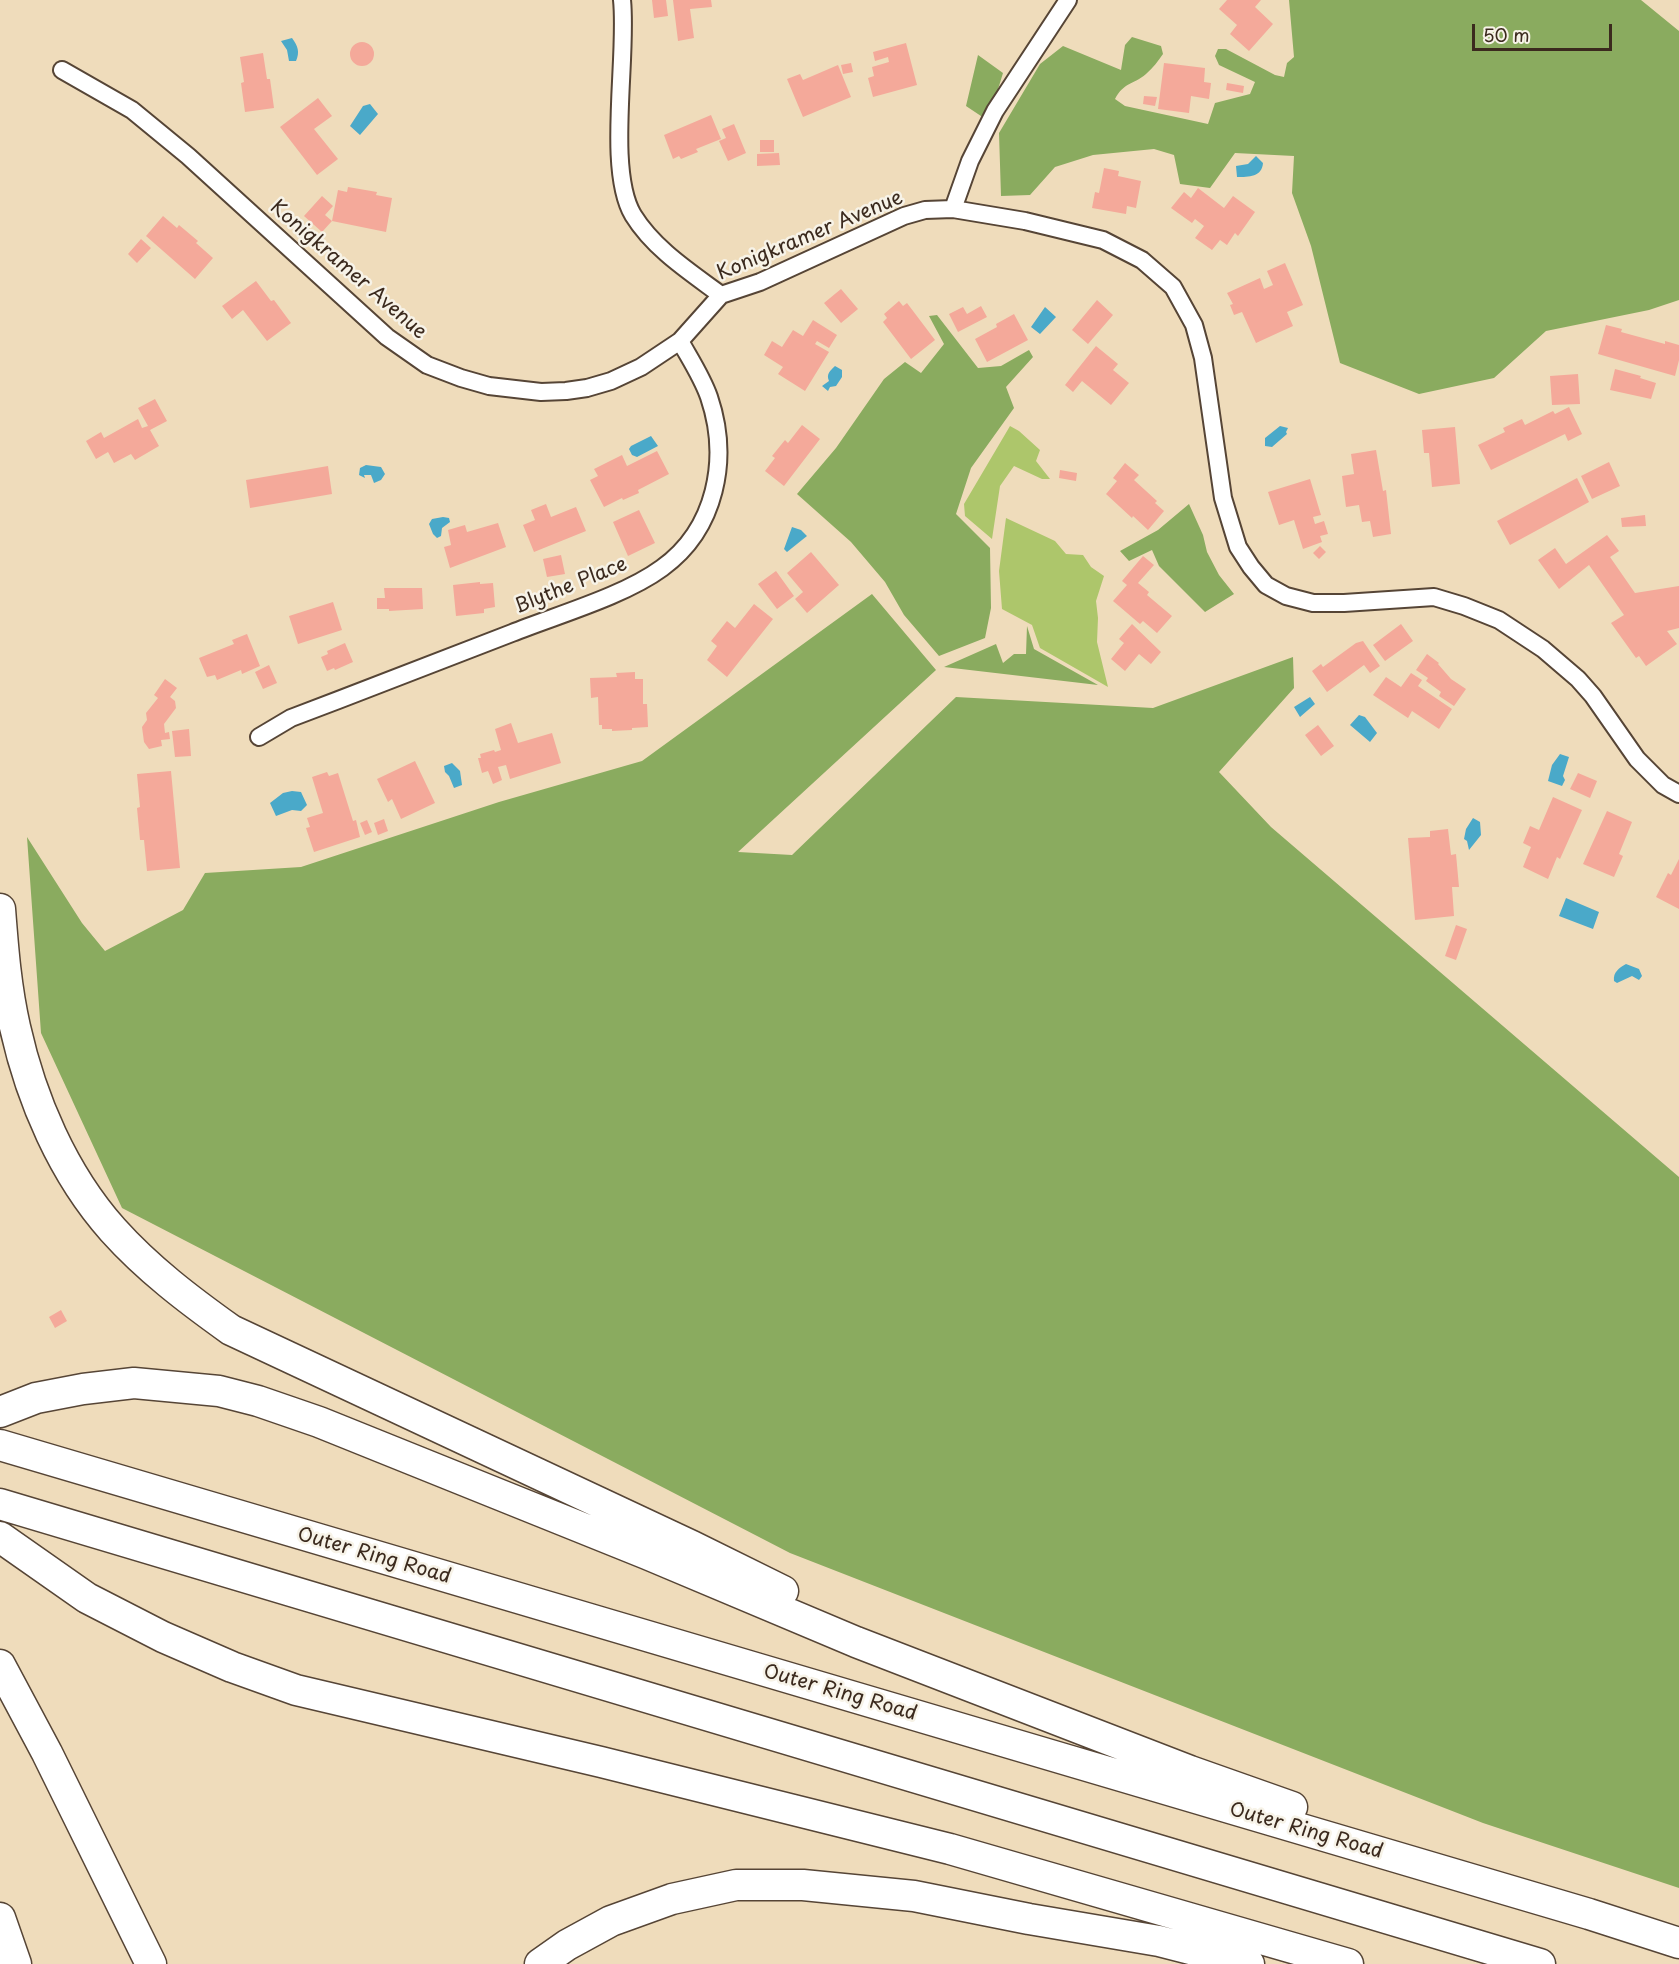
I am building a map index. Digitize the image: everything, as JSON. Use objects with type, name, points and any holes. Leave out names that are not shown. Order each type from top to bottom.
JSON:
[{"type":"highway","points":[[0,909],[14,1025],[29,1081],[56,1145],[82,1189],[111,1229],[181,1294],[231,1330],[692,1546],[978,1689]]},
{"type":"highway","points":[[0,1412],[36,1398],[134,1383],[219,1391],[258,1401],[319,1422],[646,1554],[856,1642],[1190,1771],[1589,1914]]},
{"type":"highway","name":"Outer Ring Road","points":[[3,1446],[1589,1914],[1679,1943]]},
{"type":"highway","points":[[0,1504],[1540,1964]]},
{"type":"highway","points":[[0,1537],[87,1598],[232,1667],[296,1690],[601,1762],[950,1849],[1348,1964]]},
{"type":"highway","points":[[0,1665],[47,1753],[151,1964]]},
{"type":"highway","points":[[540,1964],[567,1945],[611,1921],[672,1899],[736,1885],[803,1885],[914,1896],[1029,1919],[1159,1941],[1249,1964]]},
{"type":"highway","points":[[0,1918],[16,1964]]},
{"type":"street","points":[[622,0],[620,146],[622,182],[633,214],[650,237],[671,258],[721,295]]},
{"type":"street","points":[[953,209],[970,160],[995,111],[1068,0]]},
{"type":"street","name":"Konigkramer Avenue","points":[[62,70],[132,110],[188,156],[387,337],[427,365],[489,386],[542,392],[587,388],[611,381],[641,367],[680,340],[721,295],[760,282],[904,216],[925,210],[953,209],[1025,220],[1102,240],[1142,260],[1173,287],[1194,325],[1203,358],[1223,498],[1238,547],[1266,585],[1286,596],[1313,603],[1434,597],[1498,620],[1543,649],[1578,679],[1593,696],[1637,759],[1663,785],[1679,794]]},
{"type":"street","name":"Blythe Place","points":[[259,737],[291,718],[606,597],[661,569],[686,547],[708,512],[717,484],[719,458],[717,427],[709,396],[680,340]]},
{"type":"green space","points":[[1289,0],[1641,0],[1679,31],[1679,300],[1649,310],[1546,331],[1494,378],[1419,394],[1340,363],[1311,246],[1292,193],[1294,156],[1235,153],[1210,188],[1180,184],[1174,155],[1154,149],[1093,155],[1055,167],[1030,195],[1001,196],[999,133],[1040,64],[1063,46],[1121,70],[1125,45],[1132,37],[1161,46],[1163,54],[1153,67],[1141,78],[1122,89],[1115,99],[1125,106],[1208,124],[1215,103],[1250,94],[1255,82],[1219,65],[1215,56],[1218,49],[1226,49],[1275,75],[1284,77],[1287,63],[1294,57]]},
{"type":"green space","points":[[978,55],[1003,73],[995,99],[984,118],[966,106]]},
{"type":"green space","points":[[937,315],[978,368],[1001,366],[1029,350],[1033,357],[1006,387],[1014,408],[971,468],[956,514],[990,548],[991,608],[985,638],[939,656],[904,615],[885,582],[851,542],[797,494],[836,448],[884,379],[905,362],[921,373],[944,344],[929,316]]},
{"type":"green space","points":[[1010,426],[1040,450],[1036,461],[1050,479],[1042,479],[1014,466],[1000,486],[992,539],[965,516],[964,504]]},
{"type":"green space","points":[[1189,504],[1203,535],[1207,552],[1219,575],[1234,594],[1205,612],[1159,566],[1152,550],[1129,561],[1120,551],[1158,530]]},
{"type":"green space","points":[[1006,518],[1055,541],[1066,554],[1083,555],[1091,567],[1104,576],[1096,601],[1097,642],[1108,687],[1040,648],[1032,625],[1002,609],[999,571]]},
{"type":"green space","points":[[872,594],[936,670],[738,852],[792,855],[956,697],[1153,708],[1293,657],[1294,688],[1219,772],[1271,827],[1679,1177],[1679,1888],[1483,1823],[790,1553],[122,1208],[41,1033],[27,837],[82,923],[105,951],[183,910],[205,873],[301,867],[499,802],[642,761]]},
{"type":"green space","points":[[1027,626],[1034,649],[1098,685],[944,667],[996,644],[1003,663],[1014,654],[1026,654]]},
{"type":"water","points":[[292,38],[298,49],[296,61],[289,61],[287,50],[281,41]]},
{"type":"water","points":[[370,104],[378,114],[360,135],[350,126],[363,106]]},
{"type":"water","points":[[1256,156],[1263,163],[1260,171],[1250,176],[1237,177],[1236,166],[1248,164]]},
{"type":"water","points":[[1045,307],[1056,317],[1040,334],[1031,327]]},
{"type":"water","points":[[835,366],[842,370],[842,377],[836,386],[830,387],[828,391],[822,386],[829,381],[828,374]]},
{"type":"water","points":[[1280,426],[1288,428],[1287,434],[1272,447],[1265,446],[1265,438]]},
{"type":"water","points":[[651,436],[658,446],[637,457],[632,455],[629,449],[631,446]]},
{"type":"water","points":[[366,465],[381,467],[385,474],[381,480],[374,483],[371,475],[364,475],[365,478],[359,475],[360,468]]},
{"type":"water","points":[[449,518],[450,522],[442,528],[441,536],[437,538],[429,524],[432,519]]},
{"type":"water","points":[[792,527],[801,530],[807,536],[787,552],[784,549]]},
{"type":"water","points":[[1310,697],[1315,704],[1300,717],[1294,707]]},
{"type":"water","points":[[1359,715],[1365,717],[1377,733],[1370,742],[1350,725]]},
{"type":"water","points":[[1560,754],[1569,757],[1562,786],[1548,781],[1552,765]]},
{"type":"water","points":[[452,763],[460,771],[462,785],[454,788],[444,766]]},
{"type":"water","points":[[301,792],[307,805],[301,811],[292,810],[276,816],[270,803],[283,793]]},
{"type":"water","points":[[1473,818],[1480,822],[1481,835],[1469,850],[1467,841],[1464,839],[1466,829]]},
{"type":"water","points":[[1566,898],[1599,912],[1593,929],[1559,916]]},
{"type":"water","points":[[1626,964],[1639,969],[1642,976],[1639,980],[1632,976],[1617,983],[1614,981],[1616,973]]},
{"type":"building","points":[[652,0],[666,0],[668,16],[654,18]]},
{"type":"building","points":[[673,0],[711,0],[712,7],[690,9],[694,38],[678,41]]},
{"type":"building","points":[[1227,0],[1261,0],[1255,7],[1273,24],[1249,51],[1230,34],[1237,25],[1219,9]]},
{"type":"building","points":[[362,42],[371,45],[374,54],[371,63],[362,66],[353,63],[350,54],[353,45]]},
{"type":"building","points":[[906,43],[917,85],[873,97],[868,78],[874,76],[872,67],[889,62],[888,57],[875,61],[873,52]]},
{"type":"building","points":[[263,53],[274,108],[245,112],[240,57]]},
{"type":"building","points":[[851,63],[853,72],[843,74],[841,65]]},
{"type":"building","points":[[1164,63],[1205,68],[1204,82],[1211,83],[1209,99],[1191,96],[1189,113],[1158,109]]},
{"type":"building","points":[[838,65],[851,97],[803,117],[787,79],[800,74],[803,80]]},
{"type":"building","points":[[1227,83],[1244,86],[1243,93],[1226,90]]},
{"type":"building","points":[[1144,96],[1157,97],[1155,106],[1143,104]]},
{"type":"building","points":[[318,98],[332,116],[314,129],[338,159],[317,175],[280,127]]},
{"type":"building","points":[[711,115],[721,139],[696,149],[698,152],[681,159],[679,156],[673,159],[664,135]]},
{"type":"building","points":[[734,124],[746,153],[728,161],[719,141],[726,138],[722,129]]},
{"type":"building","points":[[760,140],[774,140],[774,152],[760,152]]},
{"type":"building","points":[[779,153],[780,165],[757,166],[757,154]]},
{"type":"building","points":[[1104,168],[1119,171],[1118,176],[1141,181],[1136,208],[1127,206],[1126,214],[1092,208],[1095,192],[1099,193]]},
{"type":"building","points":[[348,187],[377,192],[376,195],[392,198],[386,232],[332,221],[338,190],[347,192]]},
{"type":"building","points":[[1198,188],[1224,208],[1233,196],[1255,212],[1238,236],[1235,233],[1227,245],[1220,240],[1212,250],[1195,238],[1204,226],[1195,219],[1192,223],[1171,208],[1184,192],[1191,198]]},
{"type":"building","points":[[322,196],[333,206],[325,215],[332,221],[322,232],[304,216]]},
{"type":"building","points":[[163,216],[177,228],[179,225],[213,258],[195,279],[146,236]]},
{"type":"building","points":[[141,239],[151,248],[137,263],[128,254]]},
{"type":"building","points":[[1285,263],[1303,305],[1287,312],[1293,326],[1256,343],[1242,312],[1234,315],[1230,305],[1233,304],[1227,293],[1260,278],[1264,289],[1273,285],[1267,271]]},
{"type":"building","points":[[256,281],[291,323],[267,341],[243,310],[232,319],[222,306]]},
{"type":"building","points":[[841,289],[858,309],[841,323],[824,303]]},
{"type":"building","points":[[1097,300],[1113,315],[1088,344],[1072,330]]},
{"type":"building","points":[[899,301],[903,306],[907,303],[935,340],[911,359],[883,322],[887,318],[884,314]]},
{"type":"building","points":[[981,306],[987,317],[958,332],[949,314],[963,307],[967,314]]},
{"type":"building","points":[[1014,314],[1028,340],[987,362],[975,339]]},
{"type":"building","points":[[813,320],[837,335],[829,348],[817,341],[815,344],[829,352],[805,391],[778,374],[783,367],[764,355],[772,341],[782,347],[793,330],[803,336]]},
{"type":"building","points":[[1606,325],[1622,329],[1621,332],[1665,344],[1665,341],[1679,345],[1679,360],[1675,376],[1598,354]]},
{"type":"building","points":[[1096,346],[1118,364],[1113,370],[1129,383],[1111,405],[1082,381],[1073,392],[1065,385]]},
{"type":"building","points":[[1615,369],[1656,383],[1651,399],[1610,390]]},
{"type":"building","points":[[1578,374],[1580,404],[1552,405],[1550,376]]},
{"type":"building","points":[[155,399],[167,421],[150,430],[159,446],[135,460],[131,454],[114,463],[108,452],[96,459],[86,441],[101,432],[104,438],[138,419],[142,428],[148,426],[138,408]]},
{"type":"building","points":[[1569,407],[1582,434],[1568,441],[1565,434],[1491,470],[1478,445],[1505,432],[1503,428],[1522,419],[1525,425],[1553,411],[1555,414]]},
{"type":"building","points":[[802,425],[820,439],[784,486],[765,471],[775,458],[772,456],[785,440],[788,443]]},
{"type":"building","points":[[1455,427],[1460,484],[1432,487],[1429,453],[1424,453],[1422,430]]},
{"type":"building","points":[[1376,450],[1383,491],[1386,490],[1391,534],[1373,537],[1370,521],[1362,522],[1359,505],[1346,507],[1342,476],[1354,474],[1351,454]]},
{"type":"building","points":[[657,451],[669,474],[638,490],[639,493],[604,507],[590,480],[598,476],[594,469],[622,455],[627,466]]},
{"type":"building","points":[[1609,462],[1620,486],[1592,499],[1581,476]]},
{"type":"building","points":[[1125,463],[1139,475],[1134,480],[1157,501],[1155,503],[1164,511],[1148,530],[1106,494],[1117,481],[1113,478]]},
{"type":"building","points":[[328,466],[332,494],[250,508],[246,480]]},
{"type":"building","points":[[1060,470],[1077,473],[1076,481],[1059,478]]},
{"type":"building","points":[[1577,478],[1589,502],[1510,545],[1497,521]]},
{"type":"building","points":[[1310,479],[1321,515],[1313,517],[1315,524],[1324,521],[1328,534],[1320,536],[1322,542],[1303,549],[1294,520],[1279,525],[1268,492]]},
{"type":"building","points":[[546,504],[551,517],[576,507],[586,531],[534,552],[523,525],[535,520],[531,510]]},
{"type":"building","points":[[639,510],[655,543],[628,556],[613,522]]},
{"type":"building","points":[[1645,515],[1646,526],[1622,527],[1621,518]]},
{"type":"building","points":[[498,523],[506,547],[450,568],[444,547],[451,545],[448,530],[465,525],[467,532]]},
{"type":"building","points":[[1607,535],[1619,551],[1610,557],[1635,593],[1679,586],[1679,628],[1667,631],[1677,644],[1646,666],[1639,656],[1636,658],[1611,623],[1624,615],[1589,565],[1559,589],[1538,560],[1555,548],[1566,564]]},
{"type":"building","points":[[1320,546],[1326,552],[1319,559],[1313,553]]},
{"type":"building","points":[[811,552],[839,585],[807,613],[795,599],[803,592],[787,573]]},
{"type":"building","points":[[561,555],[565,574],[547,577],[543,559]]},
{"type":"building","points":[[1143,556],[1154,565],[1138,583],[1149,592],[1147,595],[1172,616],[1157,633],[1143,621],[1140,624],[1113,601],[1127,585],[1122,581]]},
{"type":"building","points":[[776,571],[794,596],[777,609],[758,584]]},
{"type":"building","points":[[480,582],[480,584],[493,583],[495,607],[484,609],[484,613],[456,616],[453,585]]},
{"type":"building","points":[[384,588],[422,588],[423,609],[389,611],[389,609],[377,609],[377,598],[385,598]]},
{"type":"building","points":[[333,602],[342,630],[298,644],[289,616]]},
{"type":"building","points":[[754,604],[773,619],[727,677],[707,660],[717,646],[711,641],[727,621],[735,628]]},
{"type":"building","points":[[1132,624],[1161,652],[1151,664],[1139,654],[1125,671],[1111,659],[1124,643],[1119,639]]},
{"type":"building","points":[[1401,624],[1413,641],[1385,661],[1373,645]]},
{"type":"building","points":[[247,634],[260,666],[242,674],[241,670],[217,680],[215,675],[207,677],[199,658],[234,644],[232,640]]},
{"type":"building","points":[[1363,641],[1380,666],[1370,673],[1364,665],[1327,692],[1312,671],[1321,664],[1323,667],[1356,643]]},
{"type":"building","points":[[345,643],[353,662],[327,671],[321,657],[328,654],[327,651]]},
{"type":"building","points":[[1427,654],[1439,663],[1451,679],[1466,689],[1454,706],[1439,696],[1441,692],[1426,681],[1428,678],[1416,670]]},
{"type":"building","points":[[269,665],[277,683],[263,689],[255,672]]},
{"type":"building","points":[[635,672],[635,679],[643,679],[643,704],[647,704],[648,727],[612,731],[612,729],[602,729],[602,725],[599,725],[598,697],[591,698],[590,678],[617,677],[616,673]]},
{"type":"building","points":[[1411,673],[1422,680],[1418,686],[1452,709],[1439,729],[1412,711],[1408,718],[1373,695],[1386,677],[1401,687]]},
{"type":"building","points":[[165,679],[177,688],[170,697],[175,701],[176,708],[164,724],[165,733],[169,732],[170,739],[161,740],[162,746],[149,749],[144,742],[142,727],[147,720],[146,713],[158,698],[154,695]]},
{"type":"building","points":[[511,723],[518,743],[552,733],[561,763],[510,779],[506,765],[498,767],[502,780],[493,784],[488,771],[482,773],[478,758],[481,758],[480,754],[501,750],[495,729]]},
{"type":"building","points":[[1318,725],[1334,746],[1321,756],[1305,735]]},
{"type":"building","points":[[189,729],[191,756],[175,757],[172,731]]},
{"type":"building","points":[[415,761],[435,803],[401,819],[392,799],[388,802],[377,779]]},
{"type":"building","points":[[171,771],[180,868],[147,871],[144,840],[140,840],[137,774]]},
{"type":"building","points":[[327,772],[329,776],[338,773],[360,837],[314,852],[306,828],[310,827],[307,818],[323,813],[312,777]]},
{"type":"building","points":[[1578,773],[1597,781],[1590,798],[1570,789]]},
{"type":"building","points":[[1553,797],[1582,810],[1560,859],[1557,857],[1548,879],[1523,867],[1531,847],[1523,843],[1530,826],[1539,830]]},
{"type":"building","points":[[1607,811],[1632,822],[1619,854],[1623,856],[1614,877],[1583,864]]},
{"type":"building","points":[[384,819],[388,831],[378,835],[374,823]]},
{"type":"building","points":[[367,820],[372,832],[365,835],[360,823]]},
{"type":"building","points":[[1448,829],[1451,855],[1456,854],[1459,887],[1452,887],[1454,916],[1415,920],[1408,838],[1430,837],[1430,831]]},
{"type":"building","points":[[1679,859],[1679,909],[1656,897],[1668,873],[1671,875]]},
{"type":"building","points":[[1456,925],[1467,929],[1456,960],[1445,956]]},
{"type":"building","points":[[61,1310],[67,1321],[55,1328],[49,1317]]}]
